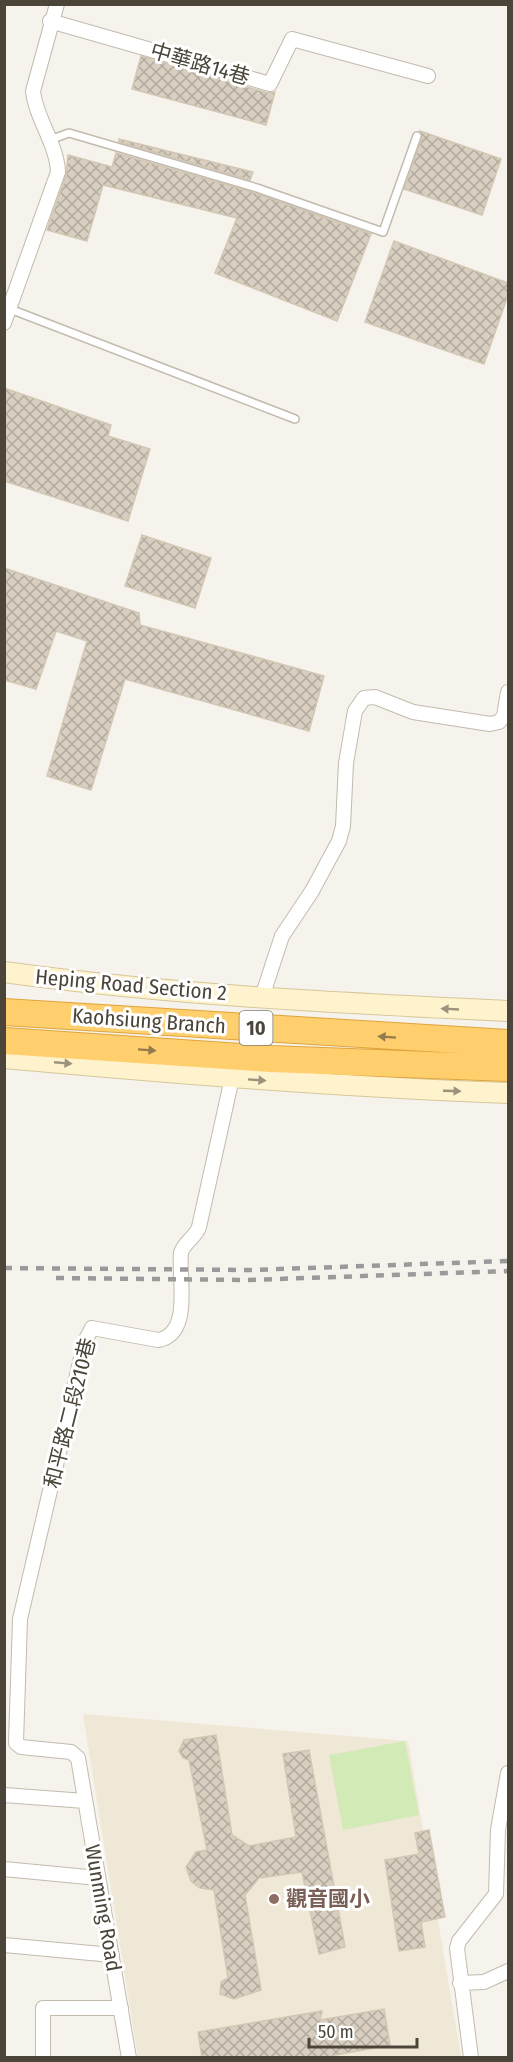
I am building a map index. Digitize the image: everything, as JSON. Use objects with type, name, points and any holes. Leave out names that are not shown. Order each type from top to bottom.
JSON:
[{"type":"highway","name":"Kaohsiung Branch","points":[[4,1012],[508,1043]]},
{"type":"highway","name":"Kaohsiung Branch","points":[[4,1041],[272,1059],[508,1068]]},
{"type":"street","points":[[7,316],[58,172],[57,161],[34,102],[33,91],[50,21],[57,4]]},
{"type":"street","name":"中華路14巷","points":[[50,21],[270,84],[292,39],[428,76]]},
{"type":"street","points":[[262,997],[282,936],[312,891],[339,841],[343,826],[346,763],[355,711],[359,703],[364,698],[375,697],[413,712],[490,724],[498,722],[504,716],[508,692]]},
{"type":"street","name":"Heping Road Section 2","points":[[4,972],[62,980],[262,997],[508,1011]]},
{"type":"street","points":[[4,1058],[385,1089],[508,1093]]},
{"type":"street","name":"和平路二段210巷","points":[[78,1758],[71,1752],[21,1747],[16,1743],[19,1634],[23,1608],[84,1341],[92,1328],[158,1340],[168,1336],[177,1325],[183,1293],[181,1253],[199,1227],[232,1078]]},
{"type":"street","name":"Wunming Road","points":[[78,1758],[129,2058]]},
{"type":"street","points":[[471,2058],[460,1983],[459,1941],[496,1894],[498,1830],[508,1773]]},
{"type":"street","points":[[4,1795],[85,1801]]},
{"type":"street","points":[[4,1869],[98,1878]]},
{"type":"street","points":[[4,1945],[111,1955]]},
{"type":"street","points":[[460,1983],[484,1982],[508,1971]]},
{"type":"street","points":[[43,2058],[43,2008],[121,2008]]},
{"type":"lane","points":[[49,140],[69,133],[257,188],[383,232],[417,136]]},
{"type":"lane","points":[[7,316],[294,419]]},
{"type":"shaded area","name":"觀音國小","points":[[83,1714],[408,1741],[461,2057],[138,2057]]},
{"type":"green space","points":[[405,1741],[419,1815],[343,1830],[329,1755]]},
{"type":"building","points":[[141,56],[268,93],[275,92],[266,125],[132,89]]},
{"type":"building","points":[[420,131],[501,159],[482,215],[404,189],[422,138]]},
{"type":"building","points":[[119,139],[253,172],[250,180],[119,142]]},
{"type":"building","points":[[116,153],[255,193],[371,234],[337,321],[215,273],[237,218],[103,185],[87,241],[47,230],[66,175],[68,155],[112,167]]},
{"type":"building","points":[[394,241],[508,283],[508,295],[484,364],[365,322]]},
{"type":"building","points":[[4,388],[111,425],[108,436],[150,449],[128,521],[4,481]]},
{"type":"building","points":[[142,535],[211,558],[195,608],[125,586]]},
{"type":"building","points":[[4,568],[139,613],[140,625],[324,676],[309,731],[125,679],[91,790],[47,776],[87,641],[56,631],[36,689],[4,680]]},
{"type":"building","points":[[216,1735],[232,1835],[249,1846],[296,1837],[283,1754],[309,1750],[345,1947],[319,1954],[302,1872],[259,1878],[245,1895],[261,1990],[234,1999],[220,1994],[221,1982],[228,1978],[214,1890],[200,1888],[191,1881],[186,1867],[196,1852],[207,1850],[189,1760],[183,1758],[179,1751],[184,1740]]},
{"type":"building","points":[[429,1830],[445,1917],[421,1922],[425,1947],[399,1951],[385,1860],[419,1854],[415,1833]]},
{"type":"building","points":[[384,2009],[390,2045],[320,2058],[202,2058],[198,2032],[322,2011],[320,2020]]},
{"type":"railway","points":[[4,1268],[251,1270],[508,1261]]},
{"type":"railway","points":[[56,1278],[248,1280],[508,1271]]},
{"type":"place","name":"觀音國小","points":[[274,1899]]}]
